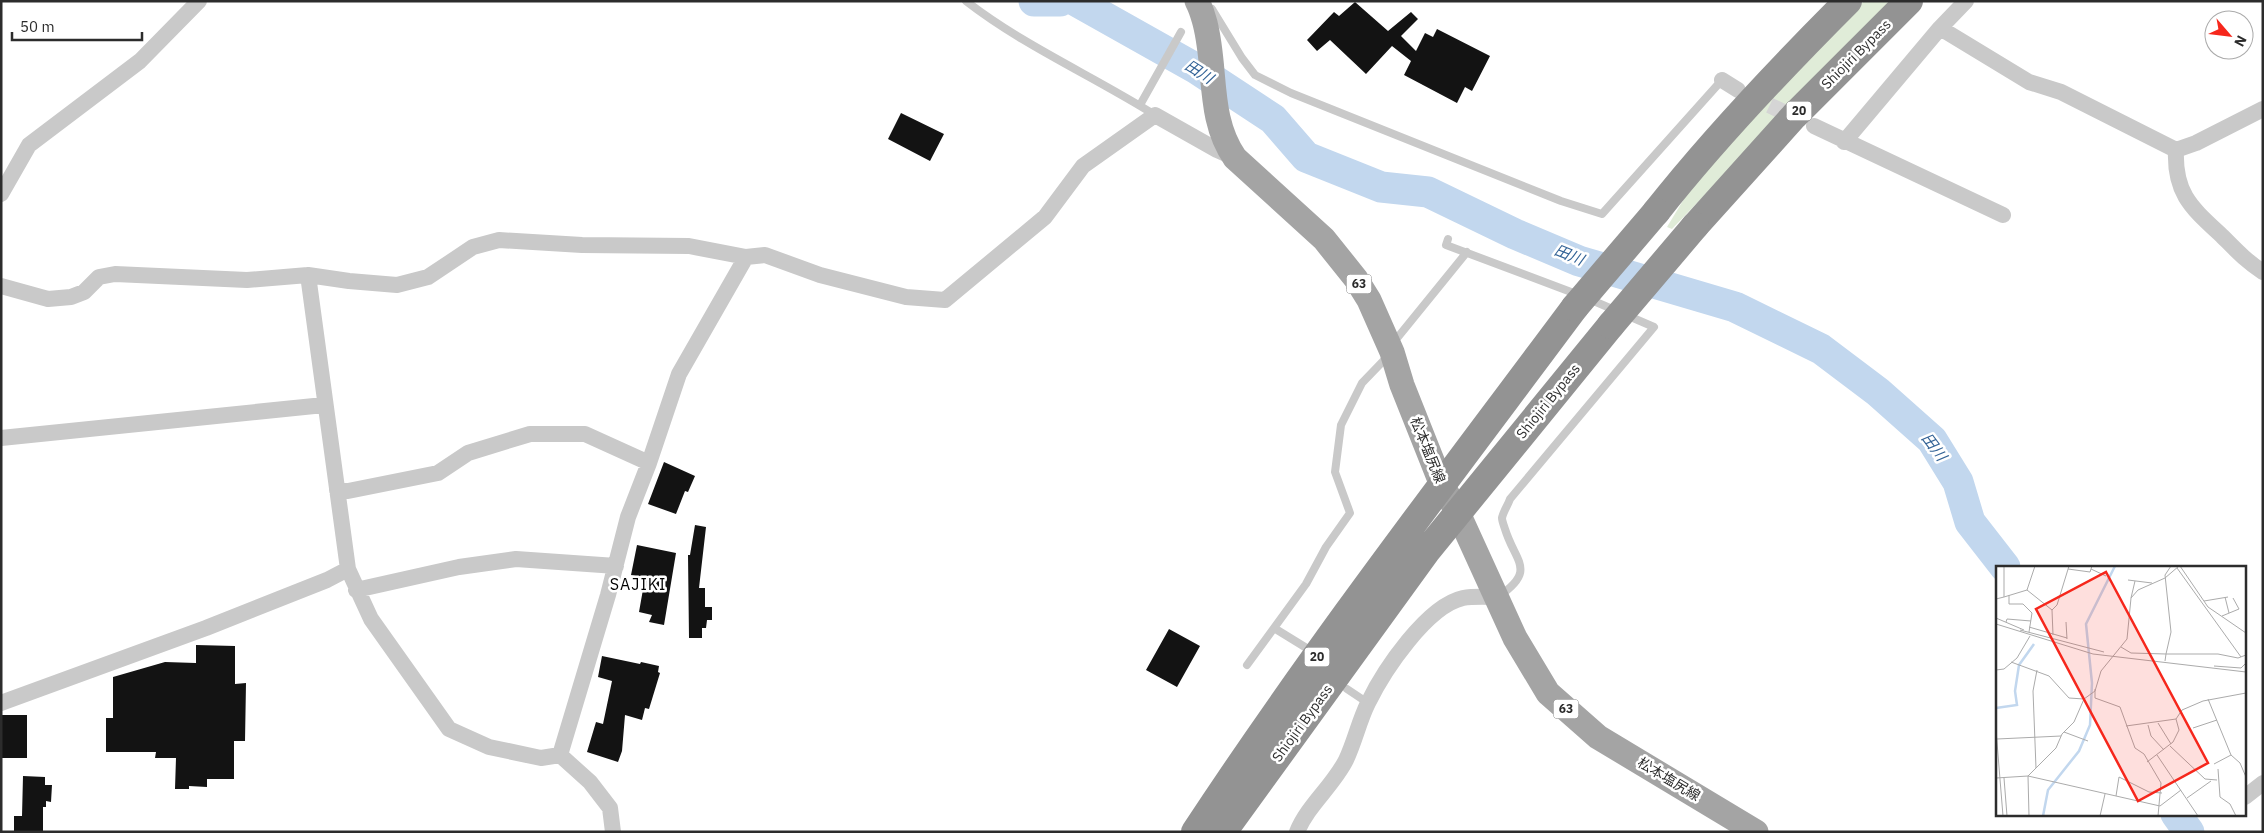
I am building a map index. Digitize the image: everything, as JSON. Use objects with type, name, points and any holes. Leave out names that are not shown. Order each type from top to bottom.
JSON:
[{"type":"highway","name":"Shiojiri Bypass","points":[[1195,832],[1245,756],[1441,484],[1575,307],[1685,175],[1848,1]]},
{"type":"highway","name":"Shiojiri Bypass","points":[[1223,832],[1426,552],[1611,325],[1695,226],[1794,116],[1910,1]]},
{"type":"main road","name":"松本塩尻線","points":[[1202,2],[1210,42],[1216,110],[1225,143],[1235,158],[1324,239],[1356,279],[1369,300],[1390,347],[1402,385],[1441,484],[1458,513],[1530,665],[1548,693],[1598,737],[1756,832]]},
{"type":"street","points":[[1,194],[29,145],[140,61],[199,1]]},
{"type":"street","points":[[1844,142],[1940,28],[1966,1]]},
{"type":"street","points":[[1940,28],[2029,82],[2061,92],[2176,150],[2196,143],[2263,109]]},
{"type":"street","points":[[1722,80],[1738,90]]},
{"type":"street","points":[[1,286],[48,300],[71,297],[84,292],[99,277],[115,274],[247,280],[308,275],[349,282],[397,285],[428,276],[473,247],[499,240],[582,245],[689,246],[746,256],[765,255],[820,275],[906,297],[945,300],[1045,217],[1083,166],[1155,115],[1235,158]]},
{"type":"street","points":[[1814,126],[1844,142],[2003,215]]},
{"type":"street","points":[[2176,150],[2175,168],[2181,188],[2196,213],[2244,259],[2263,272]]},
{"type":"street","points":[[560,755],[616,566],[628,516],[649,463],[679,374],[746,256]]},
{"type":"street","points":[[308,275],[324,405],[348,569],[356,590],[371,619],[449,729],[489,747],[541,758],[560,755]]},
{"type":"street","points":[[1,438],[324,405]]},
{"type":"street","points":[[337,490],[348,491],[438,473],[468,453],[530,434],[585,434],[649,463]]},
{"type":"street","points":[[356,590],[459,567],[516,559],[616,566]]},
{"type":"street","points":[[1,703],[206,628],[327,580],[348,569]]},
{"type":"street","points":[[1297,832],[1303,817],[1327,789],[1346,760],[1368,703],[1391,663],[1432,614],[1462,598],[1498,597]]},
{"type":"street","points":[[560,755],[590,782],[610,808],[613,832]]},
{"type":"street","points":[[2246,796],[2263,783]]},
{"type":"lane","points":[[966,1],[981,13],[1057,59],[1141,102],[1155,115]]},
{"type":"lane","points":[[1202,2],[1255,75],[1291,93],[1561,201],[1602,214],[1722,80]]},
{"type":"lane","points":[[1141,102],[1179,34]]},
{"type":"lane","points":[[1448,239],[1446,245],[1601,303],[1654,327],[1510,500],[1502,518],[1509,542],[1520,562],[1521,574],[1514,586],[1498,597]]},
{"type":"lane","points":[[1247,665],[1306,584],[1326,547],[1350,512],[1335,472],[1341,425],[1362,383],[1467,252]]},
{"type":"lane","points":[[1274,628],[1318,656]]},
{"type":"lane","points":[[1348,689],[1368,703]]},
{"type":"green space","points":[[1864,1],[1891,1],[1672,229],[1667,227],[1693,184],[1755,113]]},
{"type":"building","points":[[1355,2],[1388,31],[1411,12],[1418,19],[1401,36],[1416,51],[1425,33],[1433,37],[1437,29],[1490,56],[1472,91],[1465,87],[1457,103],[1404,75],[1411,61],[1392,46],[1366,74],[1330,40],[1317,51],[1307,40],[1334,12],[1339,16]]},
{"type":"building","points":[[901,113],[944,134],[930,161],[888,139]]},
{"type":"building","points":[[664,462],[695,476],[688,492],[685,491],[676,514],[648,504]]},
{"type":"building","points":[[695,525],[706,527],[699,588],[705,588],[705,607],[712,607],[712,620],[707,620],[706,628],[702,628],[702,638],[689,638],[688,555],[690,555]]},
{"type":"building","points":[[637,545],[676,553],[664,625],[649,622],[652,615],[639,612],[645,578],[631,575]]},
{"type":"building","points":[[1169,629],[1200,646],[1177,687],[1146,670]]},
{"type":"building","points":[[196,645],[235,646],[235,684],[246,683],[245,741],[234,741],[234,779],[207,779],[207,787],[189,786],[189,789],[175,789],[176,758],[155,758],[156,752],[106,752],[106,718],[113,718],[113,677],[165,662],[196,663]]},
{"type":"building","points":[[602,656],[659,666],[658,672],[660,673],[649,709],[645,708],[642,720],[625,715],[622,751],[618,762],[587,752],[596,722],[603,724],[612,681],[598,677]]},
{"type":"building","points":[[2,715],[27,715],[27,758],[2,758]]},
{"type":"building","points":[[23,776],[45,777],[45,785],[52,785],[51,802],[46,801],[46,807],[43,807],[43,832],[14,832],[14,816],[22,816]]},
{"type":"waterway","name":"田川","points":[[1034,1],[1060,1]]},
{"type":"waterway","name":"田川","points":[[1076,1],[1197,69],[1273,119],[1306,157],[1381,187],[1428,192],[1515,234],[1579,261],[1735,307],[1821,349],[1878,392],[1932,440],[1958,482],[1970,522],[2004,566]]},
{"type":"waterway","name":"田川","points":[[2177,816],[2189,832]]},
{"type":"tunnel","points":[[1748,95],[1800,120]]},
{"type":"district","name":"SAJIKI","points":[[638,584]]}]
